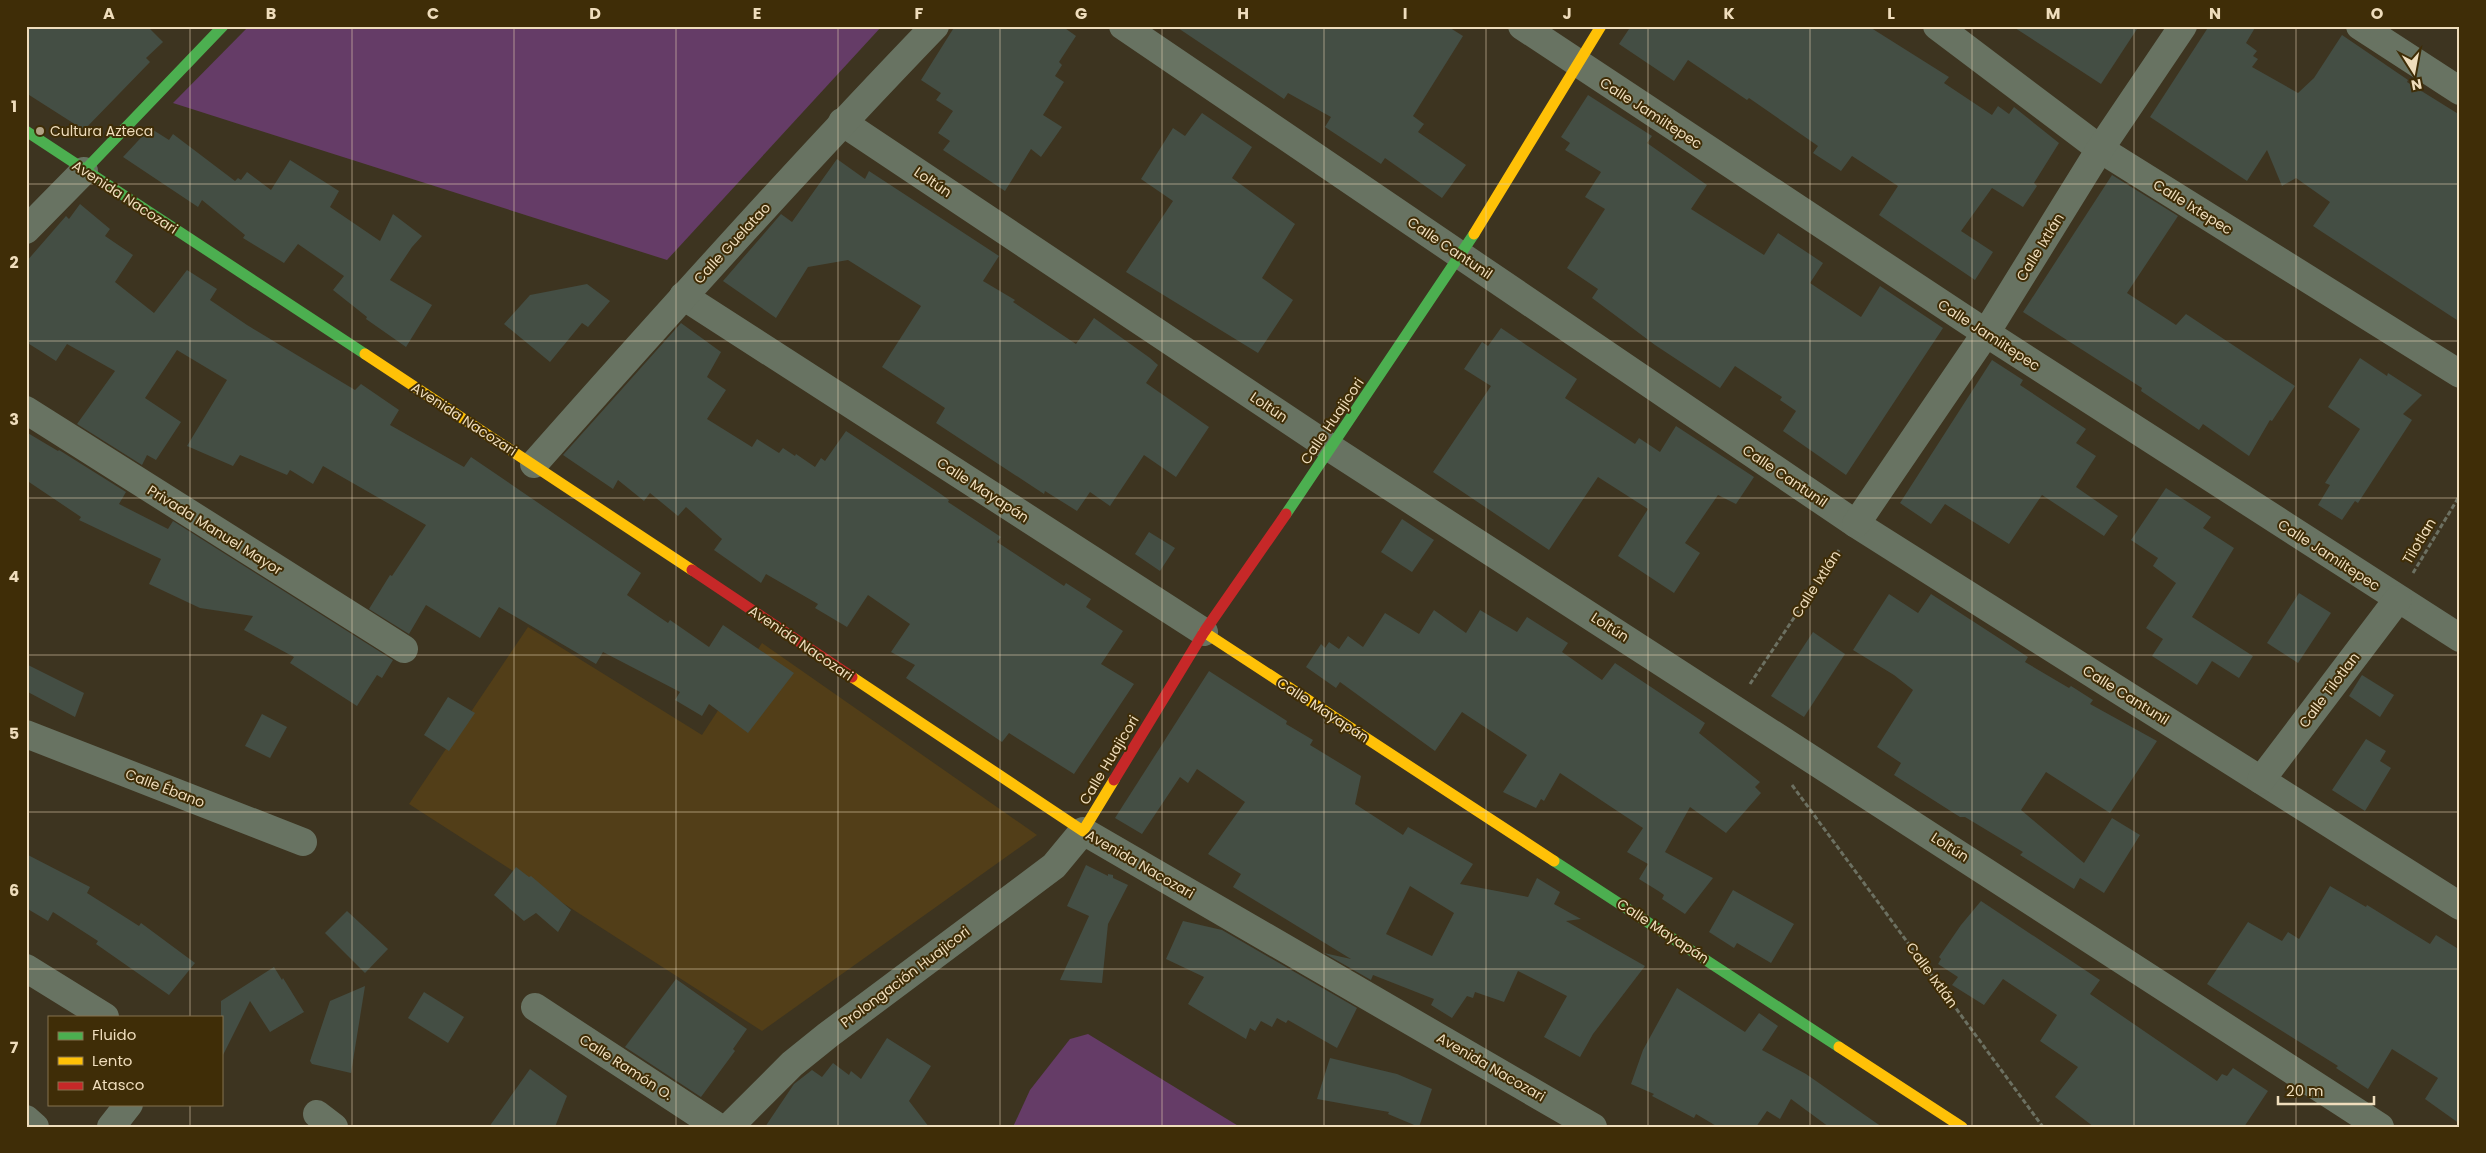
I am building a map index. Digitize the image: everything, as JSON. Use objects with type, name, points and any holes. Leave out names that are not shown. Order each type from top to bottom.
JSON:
[{"type":"street","points":[[26,230],[223,26]]},
{"type":"street","name":"Calle Guelatao","points":[[534,464],[683,296],[842,122],[935,26]]},
{"type":"street","name":"Calle Cantunil","points":[[1123,26],[1856,524],[2460,906]]},
{"type":"street","name":"Calle Jamiltepec","points":[[1522,26],[1576,64],[1986,333],[2460,638]]},
{"type":"street","name":"Calle Huajicori","points":[[1083,831],[1204,632],[1332,449],[1461,256],[1576,64],[1601,26]]},
{"type":"street","name":"Calle Ixtepec","points":[[1937,26],[2100,149],[2460,374]]},
{"type":"street","name":"Calle Ixtlán","points":[[1856,524],[1986,333],[2100,149],[2183,26]]},
{"type":"street","points":[[2360,26],[2460,91]]},
{"type":"street","name":"Loltún","points":[[842,122],[1332,449],[2380,1127]]},
{"type":"street","name":"Avenida Nacozari","points":[[26,131],[84,171],[534,464],[1083,831],[1593,1127]]},
{"type":"street","name":"Calle Mayapán","points":[[683,296],[1204,632],[1962,1127]]},
{"type":"street","name":"Privada Manuel Mayor","points":[[26,410],[40,421],[404,649]]},
{"type":"street","name":"Calle Tilotlan","points":[[2261,780],[2398,599]]},
{"type":"street","name":"Calle Ébano","points":[[26,734],[303,842]]},
{"type":"street","name":"Prolongación Huajicori","points":[[729,1127],[792,1064],[828,1035],[1054,866],[1083,831]]},
{"type":"street","points":[[26,968],[103,1016]]},
{"type":"street","name":"Calle Ramón O.","points":[[535,1007],[718,1127]]},
{"type":"street","points":[[111,1127],[127,1106]]},
{"type":"street","points":[[26,1119],[35,1127]]},
{"type":"path","name":"Tilotlan","points":[[2398,599],[2460,495]]},
{"type":"path","name":"Calle Ixtlán","points":[[1735,708],[1856,524]]},
{"type":"path","name":"Calle Ixtlán","points":[[1787,779],[2043,1127]]},
{"type":"shaded area","points":[[249,26],[882,26],[667,260],[173,103]]},
{"type":"shaded area","points":[[528,627],[702,735],[762,643],[1037,835],[762,1031],[409,804]]},
{"type":"shaded area","points":[[1088,1034],[1240,1127],[1013,1127],[1030,1090],[1070,1039]]},
{"type":"building","points":[[26,26],[147,26],[163,42],[146,58],[150,62],[84,130],[26,93]]},
{"type":"building","points":[[955,26],[1062,26],[1076,36],[1059,62],[1062,65],[1055,76],[1064,82],[1043,115],[1062,127],[1041,157],[1031,149],[1005,191],[943,150],[950,141],[938,133],[953,111],[936,100],[941,93],[921,80]]},
{"type":"building","points":[[1175,26],[1447,26],[1463,36],[1413,116],[1424,124],[1418,132],[1466,165],[1442,198],[1385,158],[1381,164],[1325,127],[1331,117],[1288,93],[1284,99]]},
{"type":"building","points":[[1631,26],[1868,26],[1949,77],[1944,83],[1992,115],[1998,106],[2009,114],[2014,107],[2059,143],[2034,183],[2037,186],[2023,207],[1992,188],[1961,231],[1993,252],[1975,280],[1879,215],[1898,186],[1852,156],[1841,171],[1813,153],[1818,146],[1749,98],[1747,100],[1688,60],[1674,81],[1619,44]]},
{"type":"building","points":[[2012,26],[2139,26],[2101,84]]},
{"type":"building","points":[[2209,26],[2256,26],[2246,43],[2257,51],[2253,56],[2258,59],[2252,67],[2298,93],[2314,78],[2342,35],[2408,80],[2407,82],[2460,115],[2460,322],[2313,226],[2330,202],[2296,178],[2282,186],[2267,150],[2247,181],[2150,117]]},
{"type":"building","points":[[1588,95],[1652,136],[1647,143],[1707,185],[1691,209],[1764,255],[1778,233],[1823,263],[1810,283],[1861,317],[1880,286],[1943,328],[1846,475],[1783,431],[1796,411],[1780,400],[1782,397],[1735,366],[1720,388],[1655,345],[1592,298],[1598,289],[1567,268],[1605,209],[1585,197],[1601,172],[1565,150],[1570,143],[1561,137]]},
{"type":"building","points":[[1202,113],[1252,147],[1232,178],[1295,224],[1262,278],[1293,300],[1258,353],[1126,272],[1173,201],[1141,179],[1173,128],[1185,136]]},
{"type":"building","points":[[150,128],[169,140],[173,134],[235,181],[238,178],[241,180],[247,172],[271,190],[290,160],[339,191],[330,207],[380,241],[393,214],[422,236],[412,247],[390,280],[432,305],[406,347],[366,319],[367,317],[333,290],[344,276],[298,244],[284,263],[243,238],[245,235],[202,200],[198,207],[123,157]]},
{"type":"building","points":[[837,159],[865,179],[869,171],[999,256],[983,281],[1015,300],[1013,302],[1076,344],[1094,318],[1158,365],[1146,383],[1209,427],[1176,477],[1144,455],[1110,506],[1090,492],[1077,511],[1045,491],[1044,494],[936,423],[945,408],[882,367],[921,306],[848,260],[808,267],[776,318],[723,281],[781,214],[792,222]]},
{"type":"building","points":[[2112,175],[2178,216],[2127,293],[2176,325],[2186,314],[2295,386],[2272,421],[2270,420],[2249,456],[2203,424],[2199,430],[2141,391],[2142,388],[2023,312]]},
{"type":"building","points":[[80,204],[110,229],[105,236],[133,255],[115,282],[154,313],[187,270],[217,289],[210,300],[247,325],[355,390],[361,384],[399,410],[390,425],[464,467],[471,457],[641,573],[627,595],[668,623],[670,620],[709,647],[723,625],[794,673],[748,733],[709,704],[702,716],[675,700],[680,692],[603,652],[596,664],[499,607],[480,638],[426,605],[409,634],[369,609],[390,575],[392,576],[426,525],[323,466],[313,484],[290,470],[287,475],[240,455],[233,466],[187,446],[227,380],[177,350],[145,398],[181,422],[156,460],[147,455],[142,465],[77,424],[115,371],[67,344],[56,361],[26,342],[26,262],[66,216],[69,219]]},
{"type":"building","points":[[587,284],[610,301],[588,327],[582,323],[550,362],[504,324],[530,295]]},
{"type":"building","points":[[681,323],[721,352],[707,377],[726,390],[707,419],[752,447],[757,439],[779,453],[783,448],[795,456],[796,454],[815,467],[821,458],[825,461],[846,431],[938,492],[949,500],[948,502],[1001,537],[997,542],[1064,586],[1066,583],[1091,599],[1086,607],[1123,631],[1101,664],[1134,684],[1074,774],[1009,733],[1002,742],[906,678],[915,665],[891,652],[910,624],[868,595],[847,627],[815,608],[818,604],[766,574],[761,583],[714,550],[722,539],[686,507],[678,516],[650,493],[644,501],[618,480],[613,489],[563,455]]},
{"type":"building","points":[[1501,328],[1577,379],[1565,398],[1635,444],[1639,438],[1660,452],[1676,426],[1754,477],[1736,504],[1718,495],[1685,543],[1700,553],[1674,593],[1618,556],[1648,509],[1598,477],[1549,550],[1433,472],[1491,386],[1464,369],[1482,342],[1488,346]]},
{"type":"building","points":[[2360,358],[2387,376],[2388,373],[2422,395],[2403,414],[2412,420],[2358,503],[2355,501],[2342,520],[2318,505],[2330,485],[2325,483],[2360,429],[2328,407]]},
{"type":"building","points":[[1992,360],[2023,380],[2020,385],[2086,429],[2076,443],[2096,456],[2076,487],[2118,516],[2104,536],[2042,495],[2009,544],[1945,504],[1931,524],[1900,503]]},
{"type":"building","points":[[26,432],[59,450],[126,492],[119,504],[168,529],[173,521],[393,660],[382,678],[377,675],[357,706],[290,663],[294,657],[244,630],[253,616],[200,608],[149,584],[161,559],[79,520],[81,517],[26,480]]},
{"type":"building","points":[[2166,488],[2211,517],[2203,528],[2234,548],[2192,617],[2253,656],[2239,678],[2212,661],[2197,685],[2152,656],[2163,639],[2146,628],[2176,583],[2153,566],[2158,558],[2131,540]]},
{"type":"building","points":[[1402,519],[1434,540],[1412,572],[1381,552]]},
{"type":"building","points":[[1149,532],[1175,548],[1160,571],[1135,554]]},
{"type":"building","points":[[2299,593],[2331,613],[2298,663],[2267,643]]},
{"type":"building","points":[[1889,594],[1918,613],[1931,594],[2028,657],[2025,662],[2069,688],[2071,686],[2093,700],[2090,704],[2157,741],[2110,813],[2046,772],[2021,810],[2084,863],[2112,818],[2140,835],[2104,893],[2080,878],[2074,889],[2020,855],[2023,852],[1965,817],[1960,817],[1894,775],[1901,763],[1877,747],[1913,690],[1894,675],[1853,650]]},
{"type":"building","points":[[1434,610],[1466,633],[1480,610],[1517,632],[1527,617],[1568,643],[1562,652],[1602,680],[1615,663],[1705,723],[1699,733],[1760,782],[1755,787],[1761,793],[1726,833],[1690,807],[1665,852],[1713,878],[1685,914],[1662,899],[1664,895],[1639,879],[1648,864],[1627,852],[1643,828],[1560,773],[1544,801],[1541,799],[1536,808],[1503,792],[1527,755],[1462,712],[1435,751],[1340,682],[1336,688],[1306,667],[1321,644],[1325,648],[1329,642],[1339,649],[1348,636],[1363,647],[1385,613],[1419,634]]},
{"type":"building","points":[[1813,632],[1845,654],[1804,717],[1771,696]]},
{"type":"building","points":[[26,664],[84,693],[75,717],[26,691]]},
{"type":"building","points":[[1209,671],[1287,721],[1286,724],[1313,740],[1310,745],[1361,776],[1355,804],[1403,835],[1408,827],[1473,864],[1460,884],[1528,897],[1537,878],[1560,892],[1554,904],[1581,919],[1566,921],[1645,966],[1593,1034],[1580,1057],[1544,1037],[1567,996],[1518,971],[1504,1002],[1475,992],[1473,998],[1467,996],[1452,1018],[1431,1005],[1434,999],[1373,975],[1371,980],[1324,953],[1351,959],[1233,887],[1241,874],[1208,854],[1245,802],[1197,769],[1188,783],[1180,777],[1142,834],[1115,818]],"holes":[[[1410,886],[1454,913],[1432,956],[1386,934]]]},
{"type":"building","points":[[2362,675],[2394,695],[2380,717],[2349,696]]},
{"type":"building","points":[[448,697],[475,713],[449,751],[424,735]]},
{"type":"building","points":[[262,714],[287,727],[270,758],[245,746]]},
{"type":"building","points":[[2366,739],[2386,751],[2380,761],[2391,768],[2365,811],[2332,790]]},
{"type":"building","points":[[26,854],[90,887],[87,893],[139,926],[141,923],[195,963],[169,995],[96,944],[98,941],[53,912],[48,921],[26,908]]},
{"type":"building","points":[[1086,865],[1108,876],[1108,874],[1113,875],[1113,878],[1128,885],[1108,924],[1102,983],[1060,980],[1089,916],[1067,906]]},
{"type":"building","points":[[516,867],[529,877],[531,876],[571,910],[558,932],[536,913],[524,921],[494,895]]},
{"type":"building","points":[[2330,886],[2366,907],[2367,905],[2430,944],[2436,935],[2460,950],[2460,1124],[2425,1099],[2438,1078],[2392,1049],[2368,1089],[2336,1068],[2338,1066],[2207,984],[2248,922],[2282,941],[2288,932],[2299,939]]},
{"type":"building","points":[[1733,890],[1794,924],[1771,963],[1737,943],[1734,948],[1709,932]]},
{"type":"building","points":[[1981,901],[2100,980],[2090,994],[2217,1081],[2222,1074],[2227,1076],[2233,1068],[2268,1091],[2244,1127],[2094,1127],[2055,1097],[2078,1067],[2040,1041],[2057,1015],[2003,979],[1984,1005],[1952,985],[1958,977],[1938,964],[1941,959],[1939,957],[1961,925]]},
{"type":"building","points":[[347,911],[388,949],[365,973],[325,933]]},
{"type":"building","points":[[1183,921],[1222,930],[1357,1008],[1337,1048],[1288,1020],[1286,1023],[1277,1018],[1272,1027],[1261,1021],[1255,1031],[1250,1028],[1246,1039],[1188,1004],[1204,977],[1166,959]]},
{"type":"building","points":[[274,967],[304,1012],[270,1032],[250,1001],[222,1057],[221,1001]]},
{"type":"building","points":[[676,979],[747,1029],[733,1049],[735,1051],[701,1097],[625,1047]]},
{"type":"building","points":[[365,986],[351,1073],[312,1064],[310,1061],[330,1001]]},
{"type":"building","points":[[1677,988],[1745,1032],[1759,1013],[1778,1026],[1762,1050],[1806,1074],[1882,1127],[1829,1127],[1791,1099],[1780,1119],[1767,1111],[1756,1127],[1718,1127],[1696,1114],[1694,1118],[1652,1096],[1654,1094],[1631,1084],[1643,1050]]},
{"type":"building","points":[[424,992],[464,1017],[448,1043],[408,1018]]},
{"type":"building","points":[[887,1038],[931,1066],[909,1101],[929,1127],[765,1127],[794,1084],[812,1070],[822,1077],[833,1063],[849,1075],[851,1071],[861,1079]]},
{"type":"building","points":[[1330,1058],[1397,1074],[1432,1089],[1419,1127],[1388,1114],[1389,1112],[1317,1099]]},
{"type":"building","points":[[530,1069],[567,1096],[555,1127],[489,1127]]},
{"type":"traffic: fast","points":[[84,171],[223,26]]},
{"type":"traffic: fast","points":[[26,131],[365,354]]},
{"type":"traffic: fast","points":[[1286,514],[1474,234]]},
{"type":"traffic: fast","points":[[1554,861],[1839,1047]]},
{"type":"traffic: slow","points":[[1474,234],[1601,26]]},
{"type":"traffic: slow","points":[[365,354],[692,570]]},
{"type":"traffic: slow","points":[[1204,632],[1554,861]]},
{"type":"traffic: slow","points":[[852,677],[1083,831],[1114,780]]},
{"type":"traffic: slow","points":[[1839,1047],[1962,1127]]},
{"type":"traffic: jam","points":[[1114,780],[1204,632],[1286,514]]},
{"type":"traffic: jam","points":[[692,570],[852,677]]},
{"type":"place","name":"Cultura Azteca","points":[[40,131]]}]
